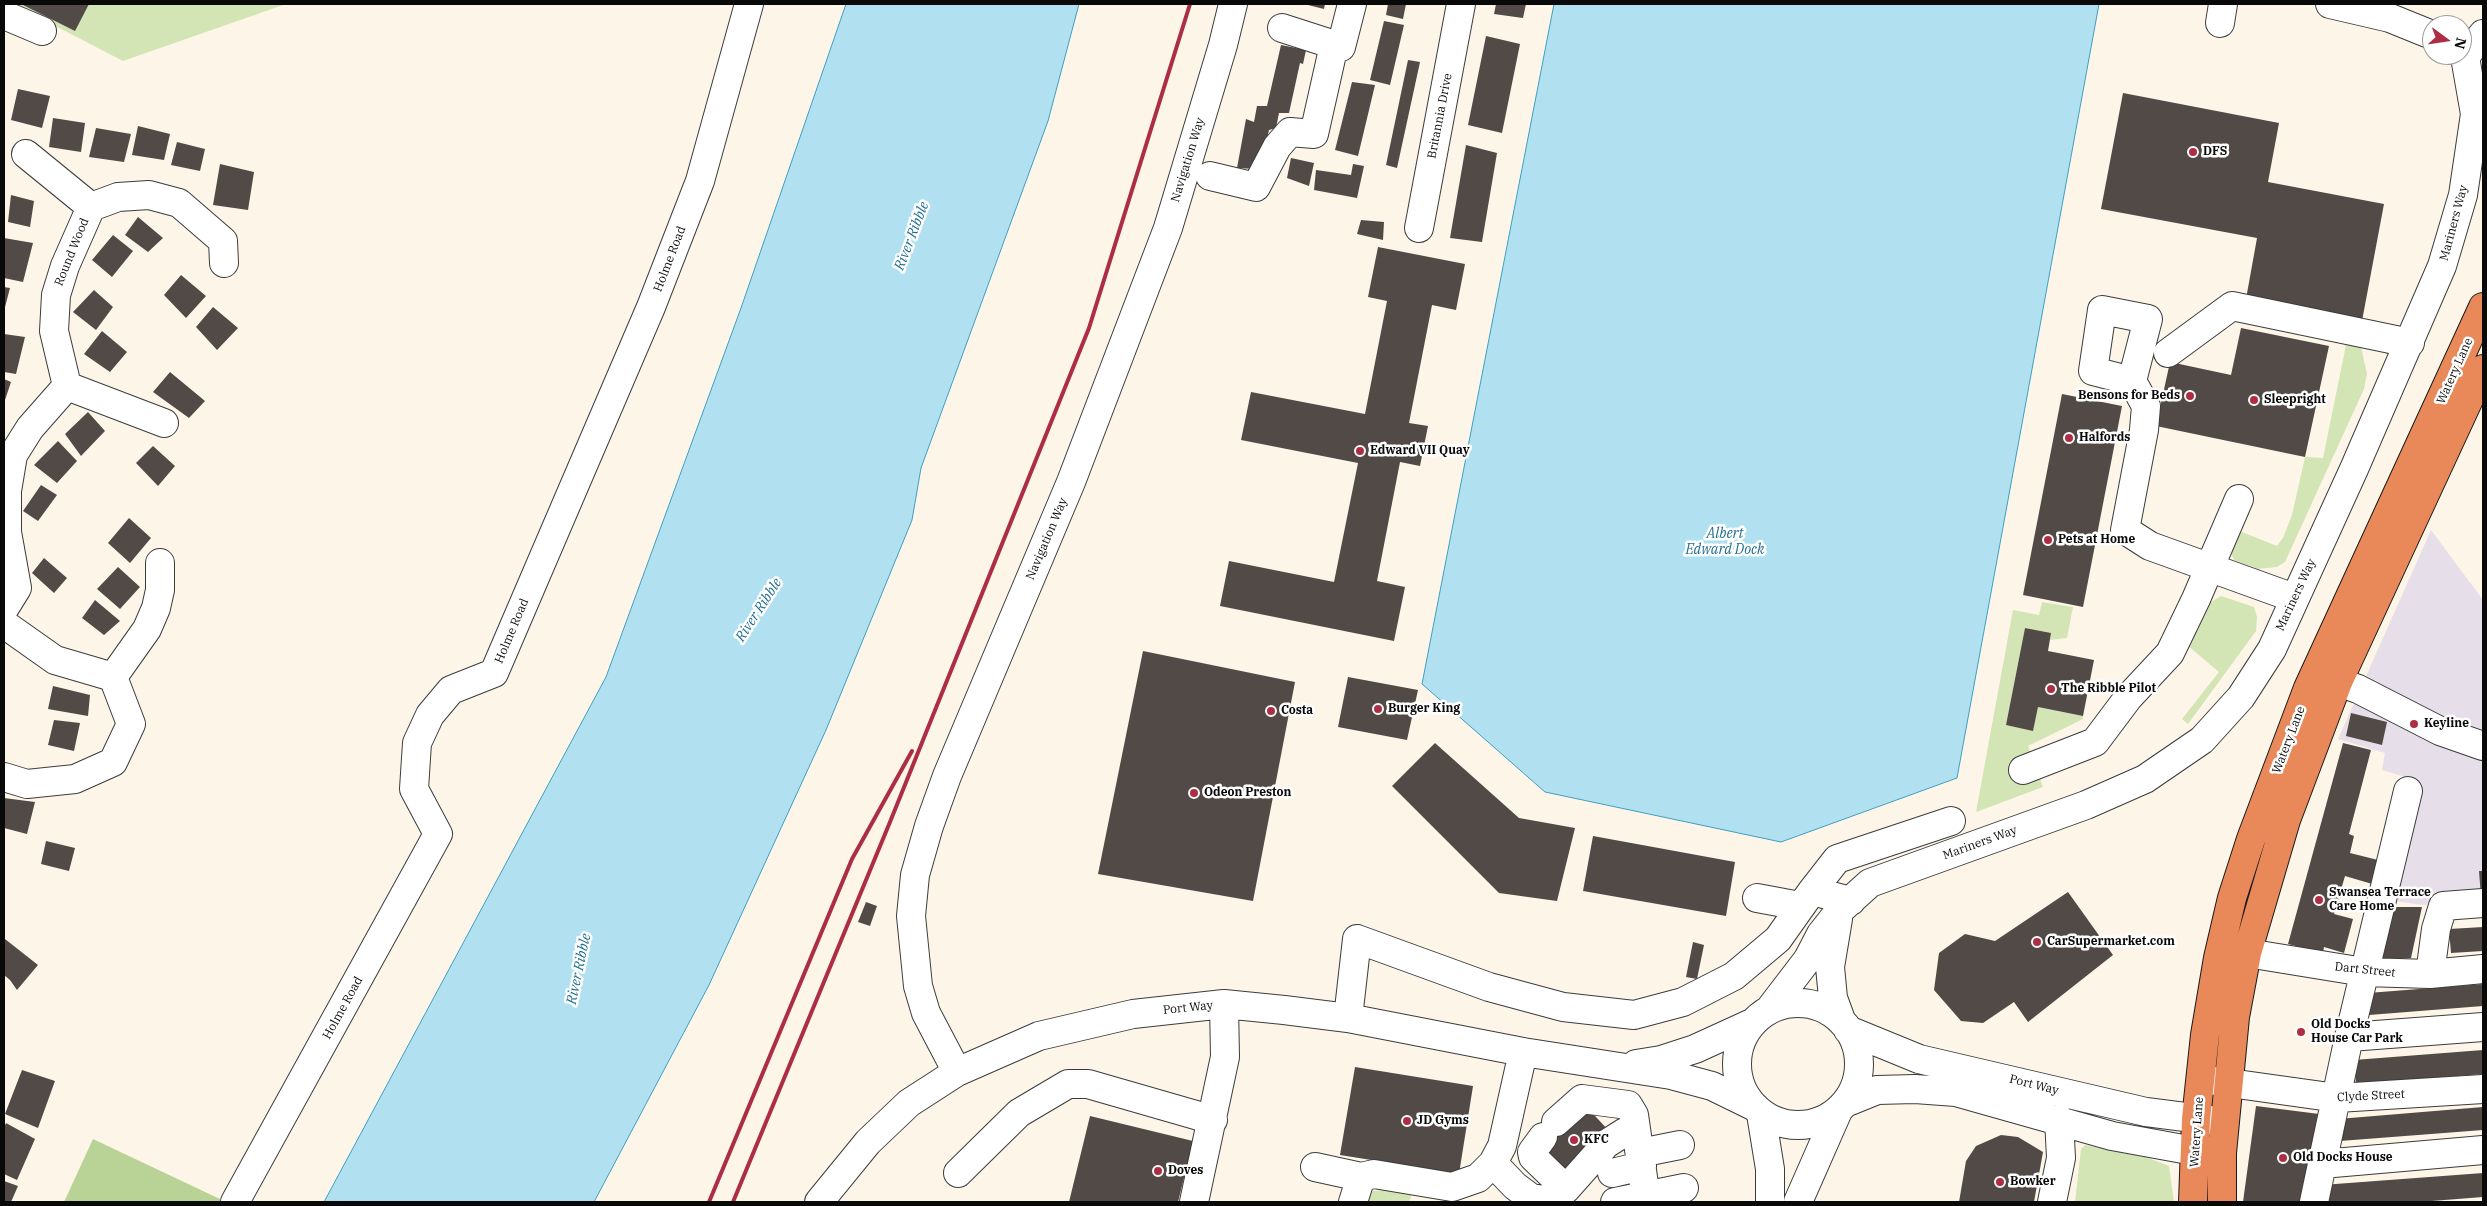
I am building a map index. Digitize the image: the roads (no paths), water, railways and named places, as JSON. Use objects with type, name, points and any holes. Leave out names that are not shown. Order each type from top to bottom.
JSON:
[{"type":"highway","name":"Watery Lane","points":[[2222,1202],[2222,1152],[2234,1017],[2247,953],[2326,678],[2483,307]]},
{"type":"highway","name":"Watery Lane","points":[[2193,1202],[2196,1119],[2218,958],[2232,898],[2251,839],[2326,678],[2483,369]]},
{"type":"street","name":"Holme Road","points":[[235,1202],[438,834],[414,790],[417,743],[430,715],[451,690],[494,673],[651,307],[700,181],[749,4]]},
{"type":"street","name":"Navigation Way","points":[[957,1072],[926,1013],[918,986],[911,916],[916,875],[929,826],[947,776],[1071,482],[1168,228],[1223,45],[1232,4]]},
{"type":"street","points":[[1282,28],[1341,47],[1352,4]]},
{"type":"street","name":"Britannia Drive","points":[[1419,228],[1461,4]]},
{"type":"street","points":[[2330,4],[2390,18],[2422,31]]},
{"type":"street","points":[[4,15],[42,31]]},
{"type":"street","points":[[2472,46],[2483,34]]},
{"type":"street","points":[[1210,176],[1256,187],[1277,148],[1290,132],[1314,134],[1334,45]]},
{"type":"street","name":"Mariners Way","points":[[1761,1016],[1808,959],[1821,934],[1845,906],[1870,883],[2086,805],[2145,779],[2202,740],[2241,697],[2272,649],[2410,343],[2442,266],[2463,195],[2475,114],[2465,65]]},
{"type":"street","name":"Round Wood","points":[[22,153],[91,207]]},
{"type":"street","name":"Round Wood","points":[[67,386],[54,331],[56,295],[65,266],[91,207],[118,197],[149,196],[179,203],[231,249]]},
{"type":"street","points":[[2168,354],[2232,306],[2410,343]]},
{"type":"street","points":[[2132,381],[2146,406],[2144,430],[2125,530],[2150,546],[2294,598]]},
{"type":"street","points":[[4,609],[17,588],[7,532],[8,454],[30,428],[67,386],[164,423]]},
{"type":"street","points":[[2024,770],[2095,742],[2128,698],[2170,653],[2210,568],[2239,499]]},
{"type":"street","points":[[113,677],[147,629],[156,608],[160,590],[160,563]]},
{"type":"street","points":[[4,624],[55,660],[113,677]]},
{"type":"street","points":[[4,776],[27,784],[75,778],[113,762],[131,724],[113,677]]},
{"type":"street","points":[[2326,678],[2385,701],[2440,731],[2483,746]]},
{"type":"street","points":[[2314,1202],[2349,1037],[2408,791]]},
{"type":"street","points":[[1348,1018],[1357,939],[1490,987],[1563,1008],[1634,1015],[1683,1002],[1734,976],[1778,939],[1806,898],[1837,859],[1951,821]]},
{"type":"street","points":[[1757,898],[1806,898],[1845,906],[1830,967],[1833,998],[1858,1051],[1859,1068],[1856,1085],[1842,1107],[1798,1202]]},
{"type":"street","points":[[2430,974],[2436,930],[2443,906],[2483,903]]},
{"type":"street","name":"Dart Street","points":[[2247,953],[2364,972],[2430,974],[2483,969]]},
{"type":"street","name":"Port Way","points":[[819,1202],[868,1142],[909,1103],[957,1072],[1039,1036],[1133,1014],[1224,1004],[1348,1018],[1523,1052],[1671,1075],[1712,1086],[1758,1110]]},
{"type":"street","points":[[1194,1202],[1225,1057],[1224,1004]]},
{"type":"street","points":[[1845,1025],[1826,1010],[1809,1004],[1788,1004],[1761,1016],[1741,1041],[1737,1061],[1739,1081],[1748,1099],[1758,1110],[1780,1123],[1797,1126],[1814,1124],[1842,1107],[1877,1090],[1916,1089],[1956,1092],[2112,1136],[2194,1151],[2222,1152]]},
{"type":"street","name":"Port Way","points":[[1614,1067],[1661,1060],[1695,1049],[1761,1016]]},
{"type":"street","name":"Port Way","points":[[1845,1025],[1919,1059],[2146,1112],[2224,1122]]},
{"type":"street","points":[[2349,1037],[2483,1027]]},
{"type":"street","points":[[1315,1167],[1357,1190],[1374,1174],[1387,1174],[1452,1187],[1471,1182],[1493,1163],[1502,1146],[1523,1052]]},
{"type":"street","name":"Clyde Street","points":[[2201,1079],[2337,1098],[2483,1088]]},
{"type":"street","points":[[958,1173],[1019,1113],[1068,1084],[1088,1084],[1213,1120]]},
{"type":"street","points":[[1639,1150],[1625,1132],[1606,1144],[1566,1189],[1533,1157],[1532,1152],[1550,1130],[1582,1098],[1628,1105],[1634,1115],[1646,1198]]},
{"type":"street","points":[[1758,1110],[1770,1169],[1770,1202]]},
{"type":"street","points":[[2052,1202],[2061,1158],[2059,1120]]},
{"type":"street","points":[[1612,1173],[1639,1150],[1680,1145]]},
{"type":"street","points":[[2322,1164],[2483,1150]]},
{"type":"street","points":[[1493,1163],[1515,1186],[1531,1198],[1560,1202]]},
{"type":"street","points":[[1615,1202],[1646,1198],[1684,1188]]},
{"type":"water","name":"River Ribble","points":[[846,4],[1079,4],[1048,121],[921,468],[912,520],[826,730],[709,985],[594,1202],[324,1202],[606,677],[741,308]]},
{"type":"water","name":"Albert Edward Dock","points":[[1554,4],[2099,4],[1957,778],[1781,842],[1545,792],[1422,684]]},
{"type":"railway","points":[[733,1202],[890,822],[1089,328],[1190,4]]},
{"type":"railway","points":[[709,1202],[852,859],[912,751]]},
{"type":"place","name":"DFS","points":[[2193,152]]},
{"type":"place","name":"Bensons for Beds","points":[[2190,396]]},
{"type":"place","name":"Sleepright","points":[[2254,400]]},
{"type":"place","name":"Halfords","points":[[2069,438]]},
{"type":"place","name":"Edward VII Quay","points":[[1360,451]]},
{"type":"place","name":"Pets at Home","points":[[2048,540]]},
{"type":"place","name":"The Ribble Pilot","points":[[2051,689]]},
{"type":"place","name":"Burger King","points":[[1378,709]]},
{"type":"place","name":"Costa","points":[[1271,711]]},
{"type":"place","name":"Keyline","points":[[2414,724]]},
{"type":"place","name":"Odeon Preston","points":[[1194,793]]},
{"type":"place","name":"Swansea Terrace Care Home","points":[[2319,900]]},
{"type":"place","name":"CarSupermarket.com","points":[[2037,942]]},
{"type":"place","name":"Old Docks House Car Park","points":[[2301,1032]]},
{"type":"place","name":"JD Gyms","points":[[1407,1121]]},
{"type":"place","name":"KFC","points":[[1574,1140]]},
{"type":"place","name":"Old Docks House","points":[[2283,1158]]},
{"type":"place","name":"Doves","points":[[1158,1171]]},
{"type":"place","name":"Bowker","points":[[2000,1182]]}]
